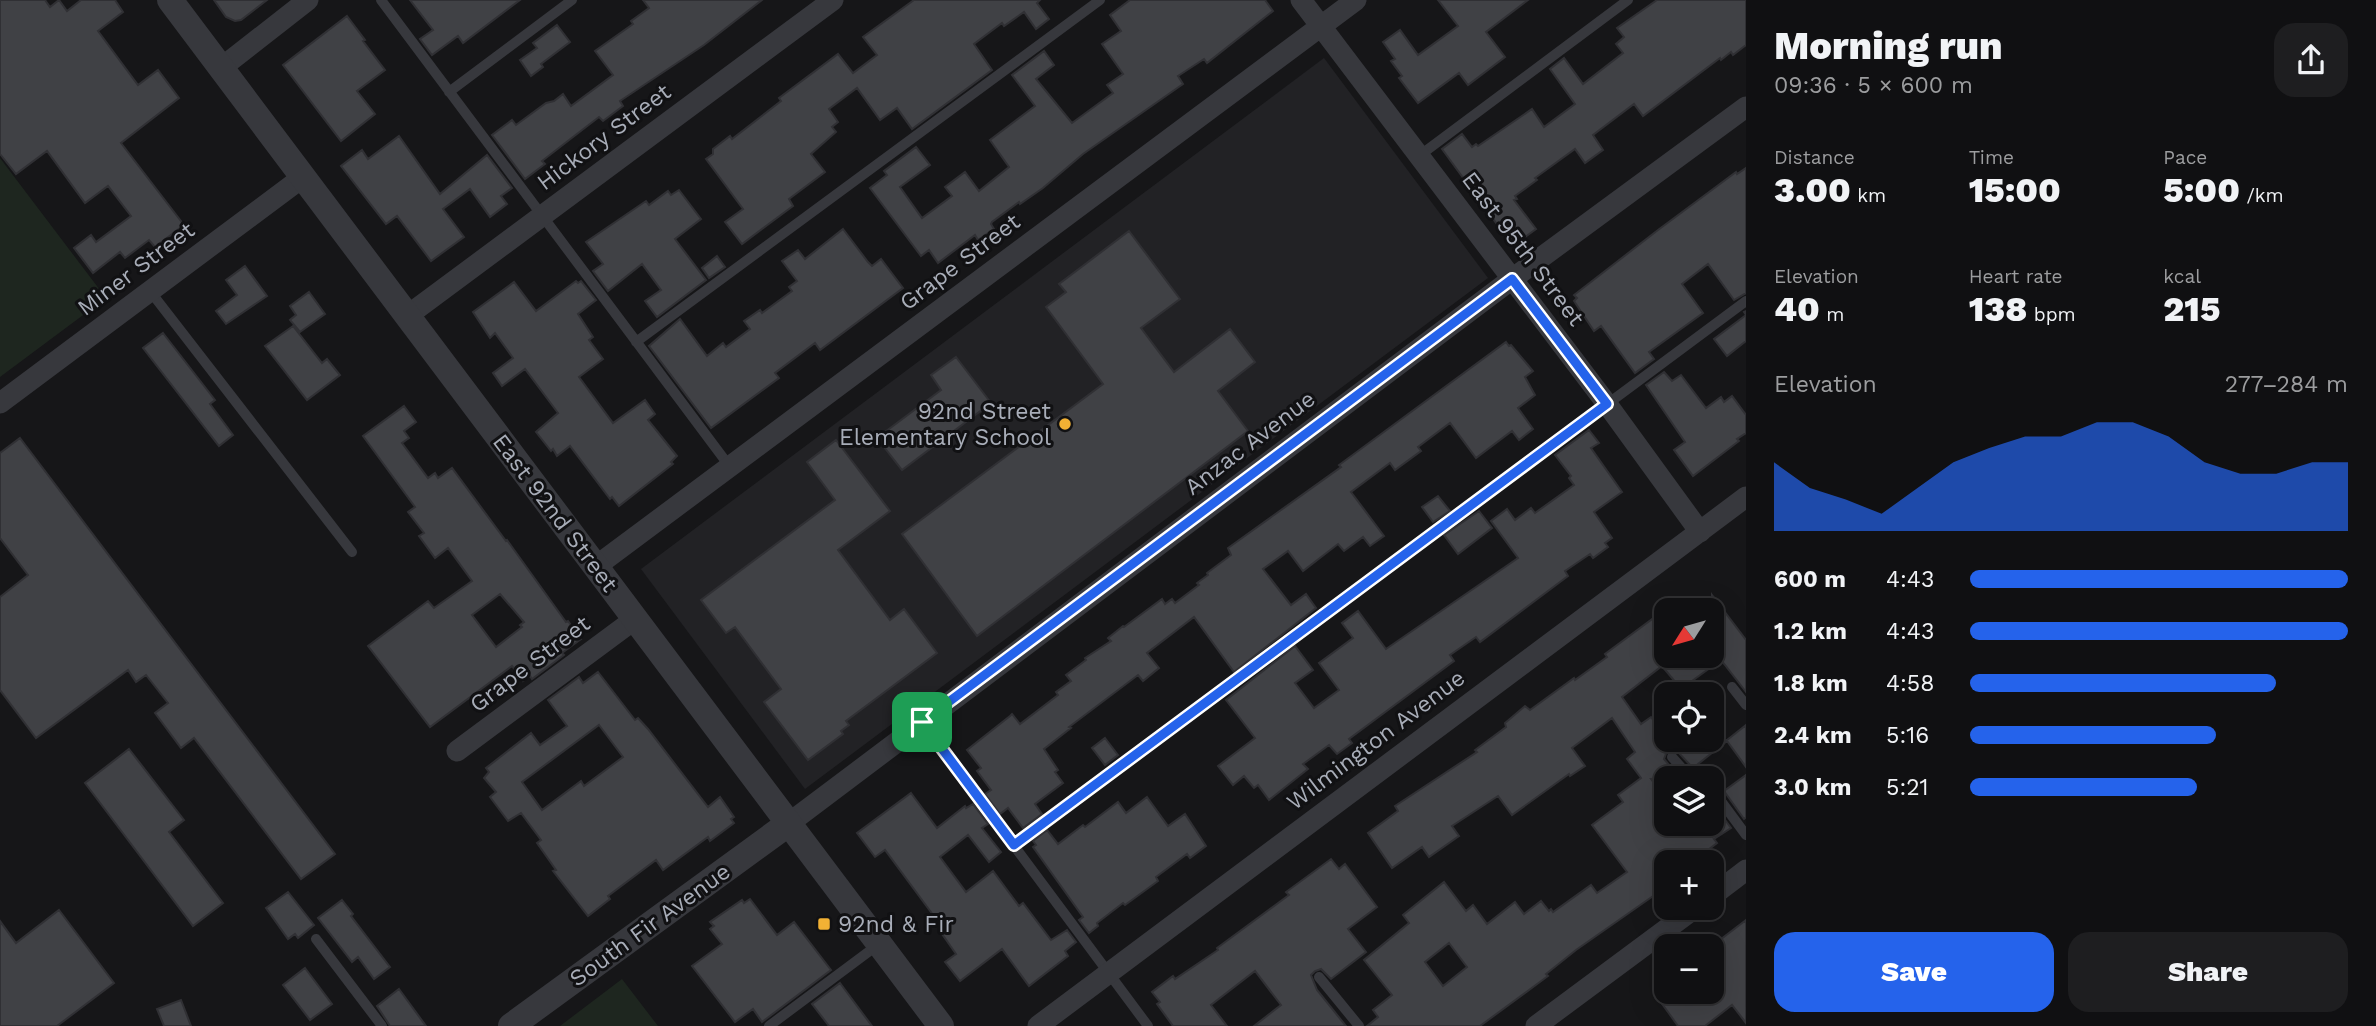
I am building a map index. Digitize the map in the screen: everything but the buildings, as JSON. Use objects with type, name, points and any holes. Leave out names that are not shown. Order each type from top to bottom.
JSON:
[{"type":"street","name":"East 92nd Street","points":[[170,0],[941,1026]]},
{"type":"street","points":[[221,68],[308,0]]},
{"type":"street","name":"Hickory Street","points":[[407,316],[833,0]]},
{"type":"street","name":"East 95th Street","points":[[1301,0],[1607,404],[1700,532]]},
{"type":"street","name":"Grape Street","points":[[596,567],[1356,0]]},
{"type":"street","name":"Anzac Avenue","points":[[789,824],[1512,279],[1746,107]]},
{"type":"street","name":"Miner Street","points":[[0,403],[303,177]]},
{"type":"street","name":"Wilmington Avenue","points":[[1038,1026],[1746,497]]},
{"type":"street","name":"Grape Street","points":[[457,751],[635,619]]},
{"type":"street","name":"South Fir Avenue","points":[[511,1026],[789,824]]},
{"type":"street","points":[[1724,887],[1746,870]]},
{"type":"street","points":[[1536,1026],[1679,920]]},
{"type":"lane","points":[[381,0],[730,467]]},
{"type":"lane","points":[[449,92],[572,0]]},
{"type":"lane","points":[[636,342],[1100,0]]},
{"type":"lane","points":[[1419,156],[1628,0]]},
{"type":"lane","points":[[150,291],[352,552]]},
{"type":"lane","points":[[1014,845],[1746,301]]},
{"type":"lane","points":[[1732,687],[1746,705]]},
{"type":"lane","points":[[922,722],[1149,1026]]},
{"type":"lane","points":[[1672,757],[1680,766]]},
{"type":"lane","points":[[1724,805],[1746,835]]},
{"type":"lane","points":[[316,939],[382,1026]]},
{"type":"lane","points":[[769,1026],[879,944]]},
{"type":"lane","points":[[1319,977],[1359,1026]]},
{"type":"shaded area","name":"92nd Street Elementary School","points":[[1324,58],[1488,278],[805,789],[641,569]]},
{"type":"shaded area","points":[[0,158],[106,298],[0,377]]},
{"type":"shaded area","points":[[622,979],[658,1026],[560,1026]]},
{"type":"place","name":"92nd Street Elementary School","points":[[1065,424]]},
{"type":"place","name":"92nd & Fir","points":[[824,924]]},
{"type":"route","points":[[1512,279],[1607,404],[1014,845],[922,722],[1512,279]]}]
